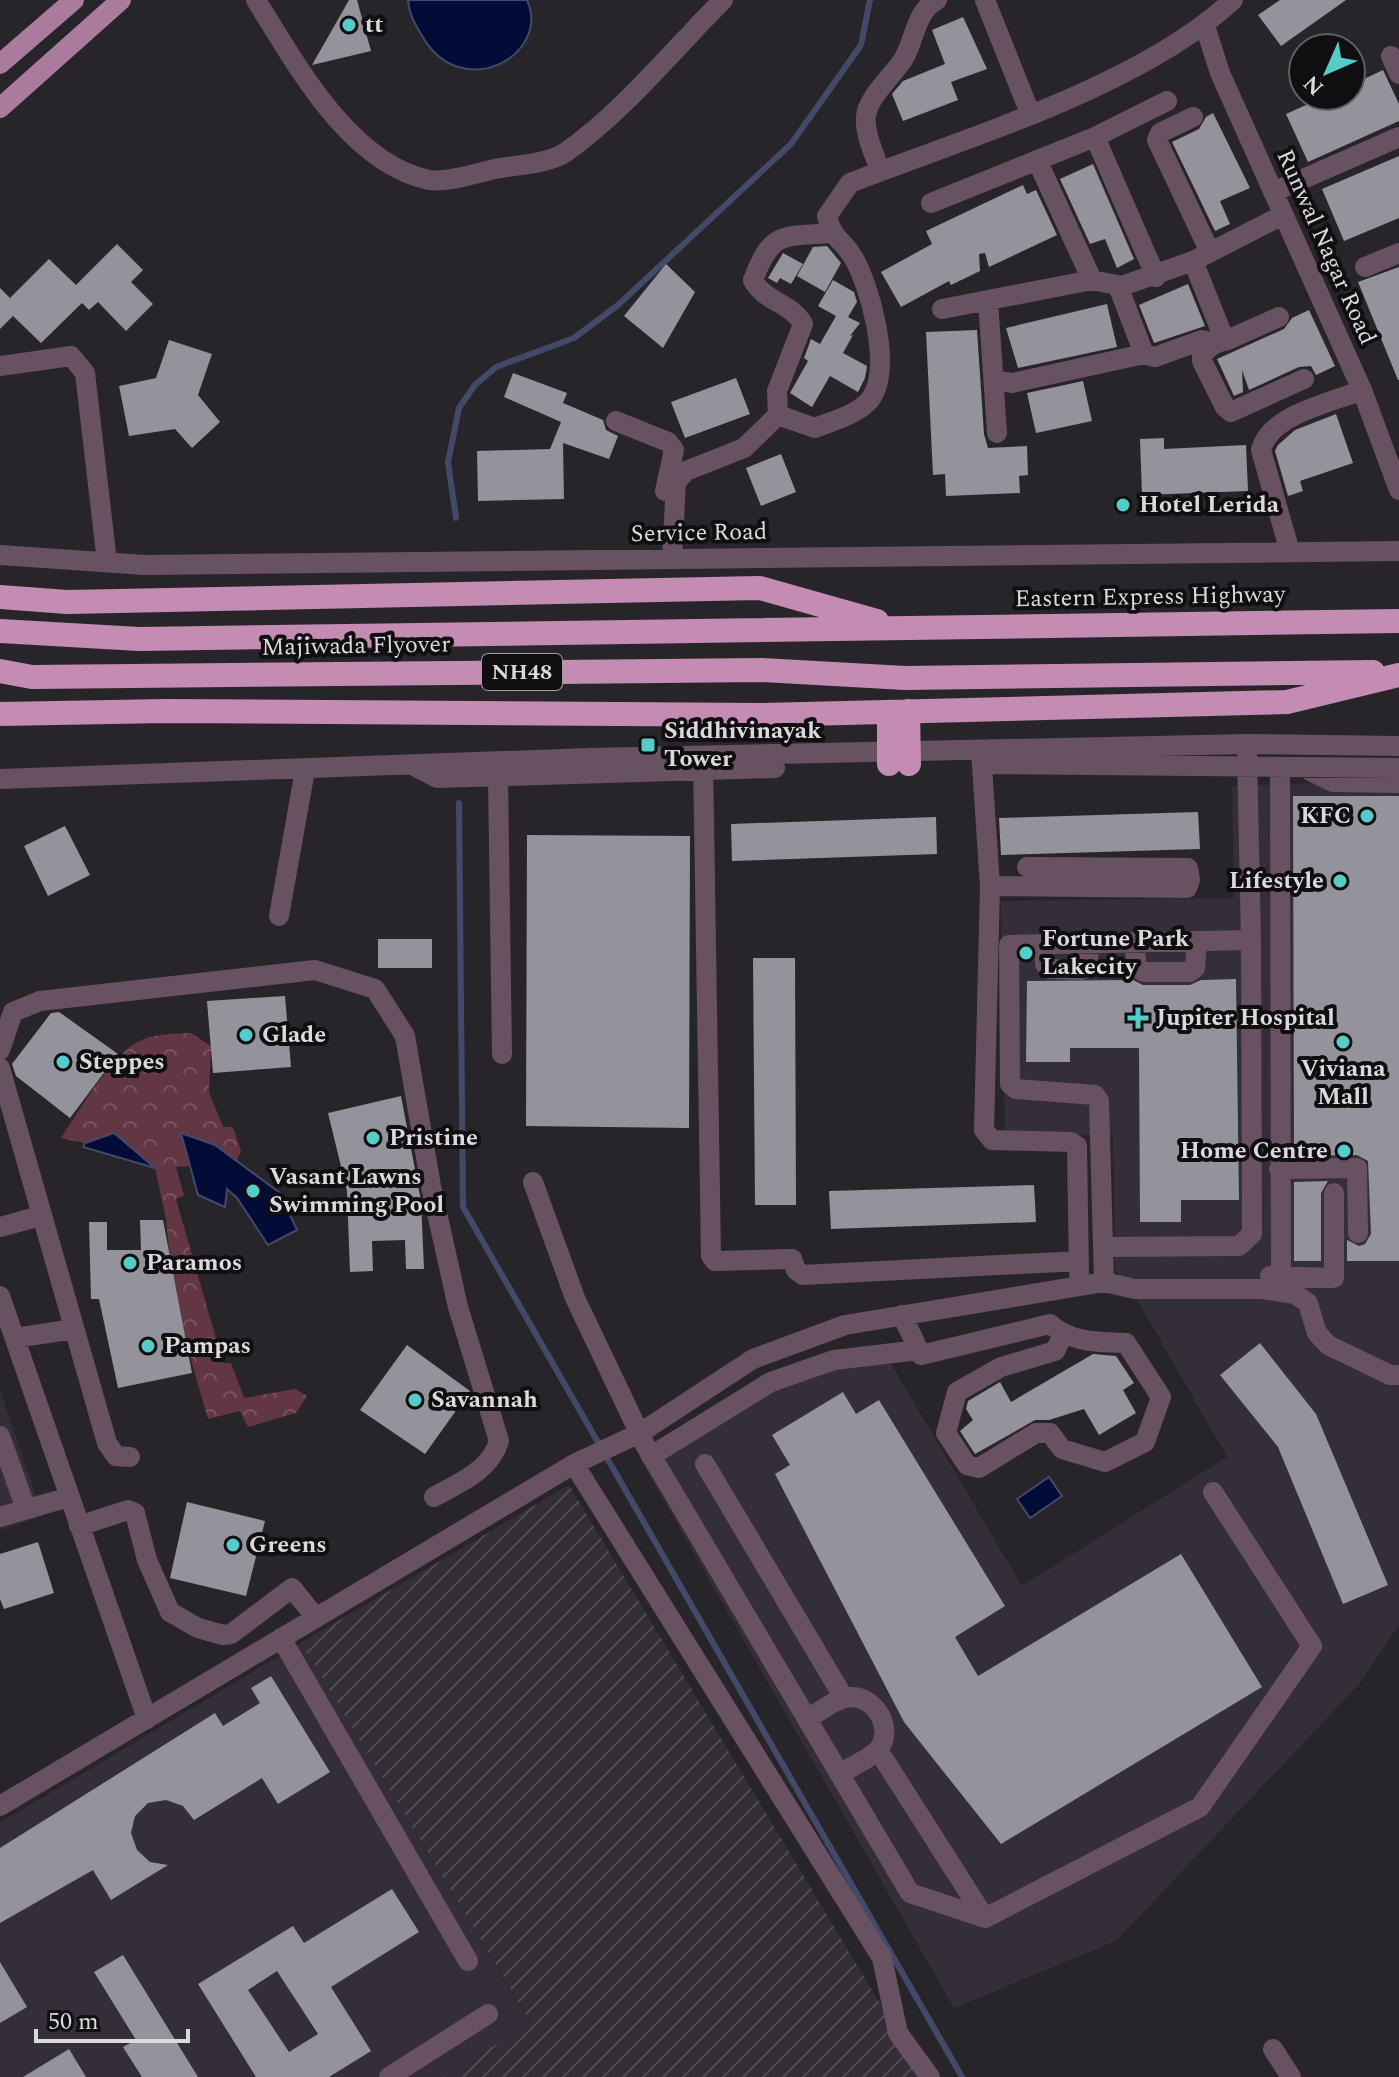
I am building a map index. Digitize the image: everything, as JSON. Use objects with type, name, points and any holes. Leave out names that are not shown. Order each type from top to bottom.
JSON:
[{"type":"highway","points":[[0,597],[67,602],[760,588],[903,628]]},
{"type":"highway","name":"Eastern Express Highway","points":[[903,628],[1399,621]]},
{"type":"highway","name":"Majiwada Flyover","points":[[0,631],[139,639],[903,628]]},
{"type":"highway","name":"Majiwada Flyover","points":[[0,674],[32,677],[762,670],[905,678],[1399,673]]},
{"type":"highway","points":[[0,714],[167,711],[762,715],[1287,702],[1399,673]]},
{"type":"highway","points":[[898,712],[899,758]]},
{"type":"main road","points":[[0,108],[121,0]]},
{"type":"main road","points":[[0,64],[63,3]]},
{"type":"street","points":[[256,0],[297,65],[331,111],[366,148],[400,169],[432,180],[563,155],[608,115],[723,0]]},
{"type":"street","points":[[880,171],[869,139],[866,117],[869,106],[910,49],[920,14],[937,0]]},
{"type":"street","points":[[985,0],[1030,113]]},
{"type":"street","points":[[778,415],[815,428],[853,412],[873,396],[878,374],[878,330],[852,255],[831,233],[827,216],[850,183],[1113,78],[1205,26],[1233,0]]},
{"type":"street","name":"Runwal Nagar Road","points":[[1205,26],[1220,73],[1362,390],[1399,490]]},
{"type":"street","points":[[931,203],[1095,137],[1167,101]]},
{"type":"street","points":[[1193,117],[1160,133],[1157,140],[1201,257],[1220,343]]},
{"type":"street","points":[[1095,137],[1156,277]]},
{"type":"street","points":[[1273,192],[1399,137]]},
{"type":"street","points":[[1037,160],[1092,280]]},
{"type":"street","points":[[942,309],[1092,280],[1118,286],[1156,277],[1283,215]]},
{"type":"street","points":[[664,559],[676,482],[686,471],[744,448],[778,415],[777,391],[803,324],[799,315],[757,288],[753,280],[766,247],[774,241],[831,233]]},
{"type":"street","points":[[1365,267],[1399,253]]},
{"type":"street","points":[[1118,286],[1144,354]]},
{"type":"street","points":[[988,300],[997,433]]},
{"type":"street","points":[[1279,317],[1220,343],[1202,354],[1202,361],[1225,407],[1231,412],[1304,379]]},
{"type":"street","points":[[994,380],[1012,383],[1144,354],[1155,357],[1202,340],[1220,343]]},
{"type":"street","points":[[0,366],[71,356],[85,373],[107,562]]},
{"type":"street","points":[[1290,552],[1261,450],[1264,441],[1282,423],[1362,390]]},
{"type":"street","points":[[616,421],[668,442],[674,450],[661,510],[664,559]]},
{"type":"street","name":"Service Road","points":[[0,555],[145,565],[1399,551]]},
{"type":"street","points":[[1104,1247],[1239,1246],[1252,1234],[1251,940],[1246,744]]},
{"type":"street","points":[[0,779],[414,766],[437,762],[704,763],[982,757],[1246,744],[1399,746]]},
{"type":"street","points":[[982,757],[1248,765],[1280,769],[1399,768]]},
{"type":"street","points":[[982,757],[990,886],[984,1130],[992,1140],[1071,1142],[1077,1146],[1079,1287]]},
{"type":"street","points":[[414,766],[437,778],[498,777],[704,763]]},
{"type":"street","points":[[704,763],[711,1256],[715,1261],[792,1259],[796,1270],[803,1275],[1079,1261]]},
{"type":"street","points":[[1307,768],[1333,782],[1399,783]]},
{"type":"street","points":[[1268,1281],[1279,1169],[1280,769]]},
{"type":"street","points":[[279,916],[305,770]]},
{"type":"street","points":[[498,777],[502,1054]]},
{"type":"street","points":[[990,886],[1187,888],[1190,880],[1188,868],[1027,867]]},
{"type":"street","points":[[1112,1283],[1104,1247],[1099,1101],[1095,1095],[1016,1089],[1010,1084],[1009,945],[1251,940]]},
{"type":"street","points":[[1135,942],[1136,966],[1143,972],[1190,972],[1195,968],[1197,942]]},
{"type":"street","points":[[0,1050],[13,1012],[40,1001],[315,970],[375,989],[405,1036],[431,1186],[458,1307],[499,1441],[495,1455],[479,1471],[434,1497]]},
{"type":"street","points":[[0,1068],[107,1443],[116,1456],[130,1457]]},
{"type":"street","points":[[1279,1169],[1357,1168],[1358,1233]]},
{"type":"street","points":[[533,1182],[575,1298],[651,1456],[910,1893],[985,1918],[1200,1807],[1312,1646],[1213,1492]]},
{"type":"street","points":[[0,1806],[574,1464],[640,1433],[753,1359],[845,1325],[1079,1287],[1112,1283],[1135,1289],[1334,1278],[1334,1193]]},
{"type":"street","points":[[0,1227],[40,1216]]},
{"type":"street","points":[[1268,1281],[1308,1303],[1317,1333],[1328,1345],[1390,1375],[1399,1375]]},
{"type":"street","points":[[0,1296],[147,1719]]},
{"type":"street","points":[[902,1315],[922,1358]]},
{"type":"street","points":[[651,1456],[771,1382],[834,1360],[922,1358],[1050,1324],[1063,1335],[1089,1341],[1126,1343],[1161,1397],[1145,1442],[1105,1462],[1062,1449],[1050,1433],[1036,1433],[979,1468],[967,1465],[946,1433],[957,1392],[1001,1367],[1055,1351],[1063,1335]]},
{"type":"street","points":[[15,1338],[74,1329]]},
{"type":"street","points":[[0,1436],[26,1509]]},
{"type":"street","points":[[574,1464],[882,1958],[898,2033],[930,2077]]},
{"type":"street","points":[[705,1464],[844,1698]]},
{"type":"street","points":[[0,1517],[69,1497]]},
{"type":"street","points":[[79,1526],[128,1510],[135,1513],[147,1560],[170,1612],[198,1628],[231,1634],[292,1588],[316,1618]]},
{"type":"street","points":[[281,1638],[468,1961]]},
{"type":"street","points":[[807,1719],[844,1698],[859,1697],[873,1705],[882,1718],[884,1735],[878,1750],[839,1774]]},
{"type":"street","points":[[878,1750],[985,1918]]},
{"type":"street","points":[[389,2077],[488,2014]]},
{"type":"street","points":[[1273,2049],[1291,2077]]},
{"type":"shaded area","points":[[1399,781],[1399,1625],[1360,1683],[1116,1941],[954,2008],[639,1457],[763,1374],[824,1354],[886,1355],[1022,1586],[1227,1457],[1142,1308],[1115,1269],[1113,1135],[1005,1136],[1001,901],[1234,898],[1232,786]]},
{"type":"shaded area","points":[[0,1390],[43,1516],[0,1530]]},
{"type":"shaded area","points":[[569,1485],[924,2077],[443,2077],[531,2023],[301,1643]]},
{"type":"shaded area","points":[[301,1643],[531,2024],[443,2077],[0,2077],[0,1823]]},
{"type":"green space","points":[[191,1033],[211,1046],[209,1092],[223,1127],[233,1127],[241,1151],[237,1160],[181,1134],[190,1166],[176,1167],[184,1195],[176,1199],[223,1363],[231,1363],[244,1398],[295,1389],[307,1396],[296,1413],[248,1427],[240,1411],[208,1419],[174,1301],[166,1219],[155,1168],[114,1133],[85,1143],[61,1138],[95,1087],[125,1051],[149,1037]]},
{"type":"water","points":[[408,0],[527,0],[531,20],[526,39],[515,54],[498,65],[478,69],[458,67],[438,55],[421,34]]},
{"type":"water","points":[[114,1133],[155,1168],[83,1147],[85,1143]]},
{"type":"water","name":"Vasant Lawns Swimming Pool","points":[[181,1133],[215,1145],[280,1193],[297,1230],[268,1245],[237,1198],[227,1189],[225,1207],[198,1195]]},
{"type":"water","points":[[1049,1477],[1062,1496],[1030,1518],[1017,1499]]},
{"type":"building","name":"tt","points":[[349,0],[357,0],[371,51],[312,65]]},
{"type":"building","points":[[1280,0],[1346,0],[1301,32],[1287,32],[1287,42],[1281,46],[1258,15]]},
{"type":"building","points":[[963,17],[987,69],[951,82],[958,100],[903,121],[892,94],[903,81],[945,64],[932,30]]},
{"type":"building","points":[[1383,70],[1399,104],[1399,121],[1308,162],[1286,114],[1367,112],[1367,78]]},
{"type":"building","points":[[1213,113],[1250,188],[1220,201],[1230,224],[1215,231],[1172,142],[1199,129],[1206,117]]},
{"type":"building","points":[[1399,156],[1399,218],[1344,241],[1322,189]]},
{"type":"building","points":[[1093,164],[1134,259],[1117,268],[1105,239],[1090,244],[1060,179]]},
{"type":"building","points":[[1023,185],[1027,194],[1036,190],[1057,235],[989,267],[985,253],[979,254],[980,271],[951,285],[949,281],[901,307],[881,272],[932,244],[926,231]]},
{"type":"building","points":[[117,244],[143,270],[131,282],[153,304],[126,331],[98,302],[89,310],[82,303],[41,343],[13,316],[0,329],[0,288],[10,298],[49,259],[76,285]]},
{"type":"building","points":[[827,246],[841,263],[825,292],[797,276],[813,247]]},
{"type":"building","points":[[783,253],[803,264],[791,284],[780,278],[777,283],[768,278]]},
{"type":"building","points":[[666,264],[695,292],[663,348],[624,316]]},
{"type":"building","points":[[1399,267],[1399,380],[1398,380],[1358,282]]},
{"type":"building","points":[[833,280],[854,292],[857,302],[848,317],[860,323],[843,353],[867,366],[858,392],[830,376],[812,407],[790,393],[808,361],[804,358],[811,339],[820,344],[836,316],[818,306]]},
{"type":"building","points":[[1188,284],[1205,326],[1154,343],[1139,305]]},
{"type":"building","points":[[1107,304],[1117,347],[1018,368],[1006,328]]},
{"type":"building","points":[[1309,310],[1335,366],[1316,375],[1311,366],[1299,367],[1249,390],[1242,370],[1243,392],[1234,396],[1217,359],[1284,329],[1292,318]]},
{"type":"building","points":[[977,330],[984,434],[988,448],[1027,446],[1028,475],[1019,476],[1020,493],[946,496],[945,474],[933,475],[926,332]]},
{"type":"building","points":[[169,340],[212,354],[198,395],[220,422],[192,448],[175,429],[129,436],[119,386],[156,378]]},
{"type":"building","points":[[513,373],[567,393],[563,403],[603,420],[606,430],[618,436],[609,459],[563,443],[564,499],[478,501],[477,451],[550,449],[561,422],[504,397]]},
{"type":"building","points":[[736,378],[750,414],[685,438],[671,402]]},
{"type":"building","points":[[1083,381],[1092,421],[1036,433],[1027,393]]},
{"type":"building","points":[[1336,414],[1353,463],[1300,481],[1303,491],[1288,496],[1275,451],[1278,445],[1295,430]]},
{"type":"building","points":[[1164,438],[1164,449],[1246,445],[1248,491],[1142,495],[1140,439]]},
{"type":"building","points":[[781,454],[796,492],[761,506],[746,468]]},
{"type":"building","name":"Viviana Mall","points":[[1293,796],[1399,796],[1399,1261],[1347,1261],[1347,1240],[1359,1246],[1365,1244],[1371,1234],[1368,1161],[1357,1155],[1294,1156]]},
{"type":"building","points":[[1198,812],[1200,849],[1001,855],[999,818]]},
{"type":"building","points":[[936,817],[937,854],[732,861],[731,824]]},
{"type":"building","points":[[65,826],[90,875],[48,896],[24,846]]},
{"type":"building","points":[[527,835],[690,836],[689,1128],[526,1126]]},
{"type":"building","points":[[378,939],[432,939],[432,968],[378,968]]},
{"type":"building","points":[[753,958],[795,958],[796,1205],[755,1205]]},
{"type":"building","points":[[1236,979],[1239,1200],[1181,1200],[1181,1222],[1140,1222],[1139,1048],[1070,1048],[1070,1062],[1026,1062],[1027,981],[1133,980],[1143,985],[1190,985],[1201,980]]},
{"type":"building","name":"Glade","points":[[285,996],[291,1067],[213,1073],[207,1001]]},
{"type":"building","name":"Steppes","points":[[59,1012],[118,1054],[70,1118],[16,1076],[12,1064],[51,1013]]},
{"type":"building","points":[[401,1096],[421,1201],[424,1269],[406,1269],[405,1240],[372,1241],[373,1271],[350,1272],[347,1191],[328,1113]]},
{"type":"building","points":[[1328,1181],[1321,1193],[1321,1261],[1294,1261],[1294,1182]]},
{"type":"building","points":[[1034,1185],[1036,1222],[831,1229],[829,1191]]},
{"type":"building","points":[[140,1220],[163,1220],[192,1373],[118,1388],[99,1299],[91,1299],[89,1222],[107,1222],[107,1250],[141,1250]]},
{"type":"building","points":[[1260,1343],[1316,1414],[1388,1585],[1343,1604],[1278,1447],[1220,1375]]},
{"type":"building","name":"Savannah","points":[[407,1345],[470,1391],[425,1454],[360,1410]]},
{"type":"building","points":[[1093,1354],[1116,1356],[1134,1383],[1123,1390],[1136,1413],[1099,1435],[1084,1409],[1049,1420],[1035,1420],[975,1454],[960,1431],[973,1420],[966,1409],[968,1401],[1000,1382],[1011,1402]]},
{"type":"building","points":[[843,1392],[856,1414],[879,1400],[1005,1606],[955,1637],[978,1676],[1181,1554],[1262,1687],[1001,1844],[904,1722],[775,1474],[790,1465],[772,1435]]},
{"type":"building","name":"Greens","points":[[187,1502],[265,1521],[246,1596],[170,1578]]},
{"type":"building","points":[[38,1542],[54,1593],[4,1609],[0,1599],[0,1554]]},
{"type":"building","points":[[271,1676],[330,1772],[278,1804],[262,1778],[194,1820],[183,1806],[166,1800],[148,1803],[135,1816],[131,1833],[137,1850],[150,1862],[168,1865],[111,1900],[93,1870],[0,1923],[0,1848],[215,1713],[223,1726],[260,1703],[251,1688]]},
{"type":"building","points":[[392,1889],[419,1932],[331,1987],[371,2051],[329,2077],[256,2077],[198,1984],[293,1926],[304,1943]],"holes":[[[277,1971],[318,2034],[289,2052],[248,1990]]]},
{"type":"building","points":[[123,1955],[198,2077],[142,2077],[123,2047],[136,2040],[94,1972]]},
{"type":"building","points":[[0,1962],[27,2007],[0,2023]]},
{"type":"building","points":[[69,2049],[86,2077],[23,2077]]},
{"type":"waterway","points":[[456,518],[448,462],[459,408],[475,385],[496,367],[574,338],[618,305],[791,144],[861,45],[870,0]]},
{"type":"waterway","points":[[459,803],[463,1207],[962,2077]]},
{"type":"place","name":"tt","points":[[349,25]]},
{"type":"place","name":"Hotel Lerida","points":[[1123,505]]},
{"type":"place","name":"Siddhivinayak Tower","points":[[648,745]]},
{"type":"place","name":"KFC","points":[[1367,816]]},
{"type":"place","name":"Lifestyle","points":[[1340,881]]},
{"type":"place","name":"Fortune Park Lakecity","points":[[1026,953]]},
{"type":"place","name":"Jupiter Hospital","points":[[1138,1018]]},
{"type":"place","name":"Glade","points":[[246,1035]]},
{"type":"place","name":"Viviana Mall","points":[[1343,1042]]},
{"type":"place","name":"Steppes","points":[[63,1062]]},
{"type":"place","name":"Pristine","points":[[373,1138]]},
{"type":"place","name":"Home Centre","points":[[1344,1151]]},
{"type":"place","name":"Vasant Lawns Swimming Pool","points":[[253,1191]]},
{"type":"place","name":"Paramos","points":[[130,1263]]},
{"type":"place","name":"Pampas","points":[[148,1346]]},
{"type":"place","name":"Savannah","points":[[415,1400]]},
{"type":"place","name":"Greens","points":[[233,1545]]}]
